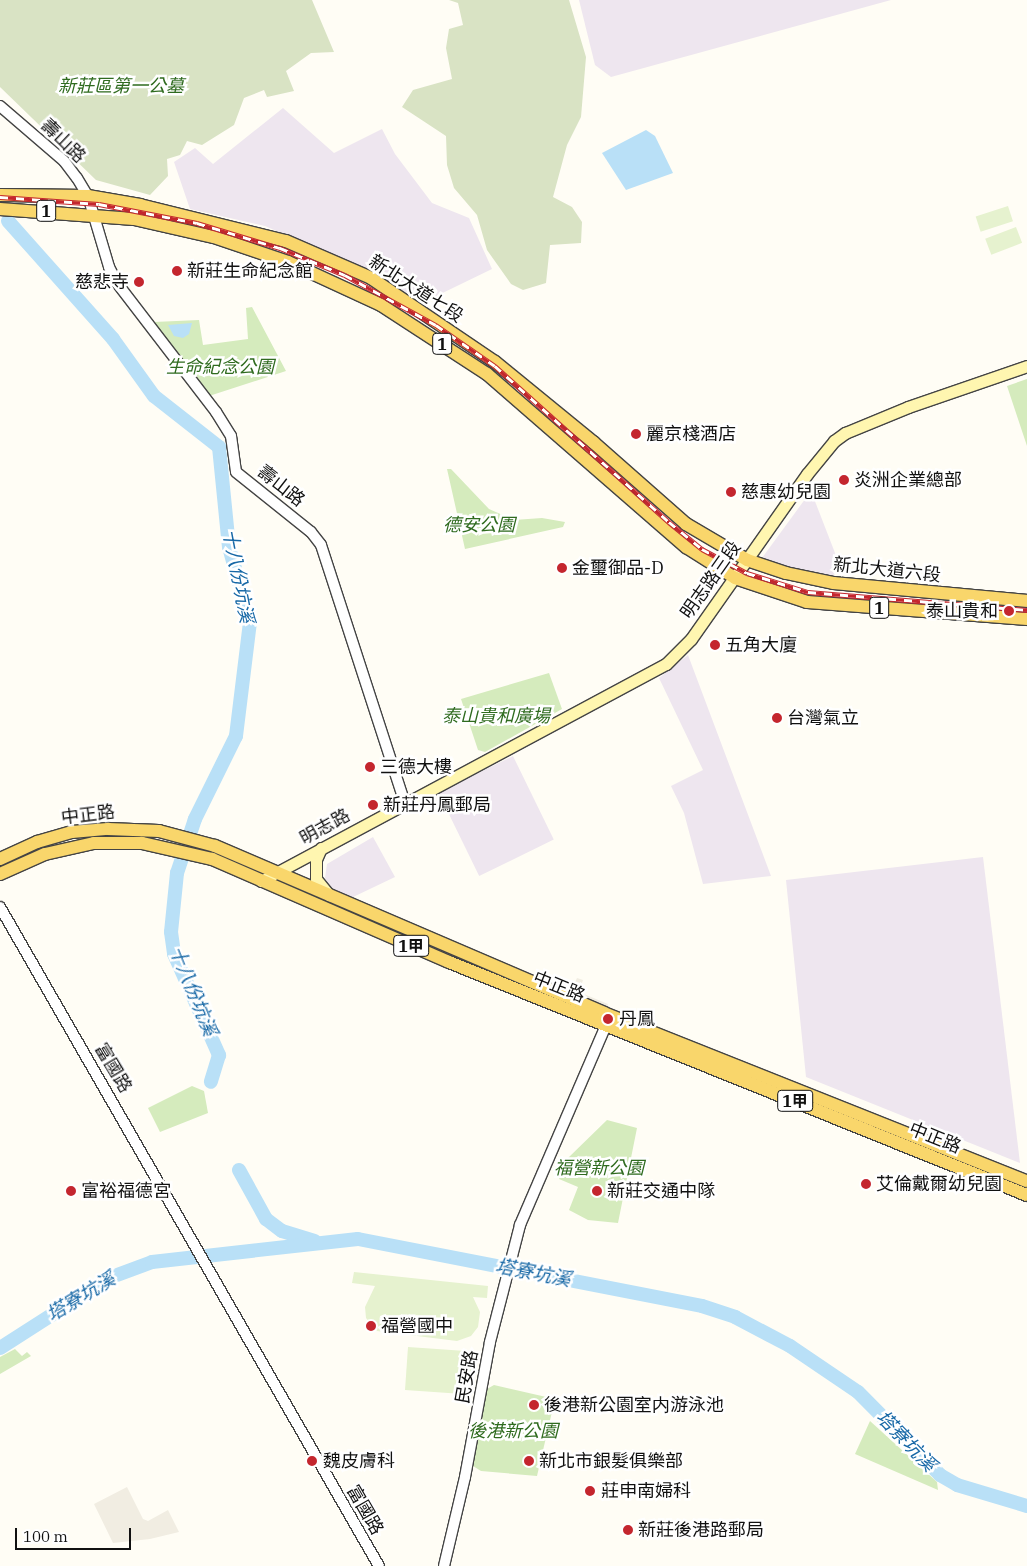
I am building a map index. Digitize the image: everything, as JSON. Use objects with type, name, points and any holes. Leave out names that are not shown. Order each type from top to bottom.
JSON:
[{"type":"main road","name":"新北大道七段","points":[[0,195],[88,196],[140,205],[286,241],[371,278],[495,362],[593,442],[686,524],[747,560]]},
{"type":"main road","name":"新北大道七段","points":[[0,209],[134,218],[214,237],[288,262],[398,315],[487,374],[686,547],[735,578]]},
{"type":"main road","name":"明志路三段","points":[[405,803],[666,664],[691,639],[807,474],[834,441],[845,433],[908,407],[1027,366]]},
{"type":"main road","name":"新北大道六段","points":[[747,560],[827,582],[1027,601]]},
{"type":"main road","name":"新北大道六段","points":[[735,578],[807,602],[1027,619]]},
{"type":"main road","name":"明志路","points":[[261,881],[405,803]]},
{"type":"main road","name":"中正路","points":[[0,859],[36,842],[72,832],[140,828],[198,841],[278,872],[608,1020],[1027,1195]]},
{"type":"main road","name":"中正路","points":[[0,874],[45,854],[94,843],[142,843],[178,849],[608,1020],[1027,1181]]},
{"type":"main road","points":[[321,848],[316,859],[316,879],[330,895]]},
{"type":"street","name":"壽山路","points":[[0,106],[64,161],[88,196],[117,282],[231,436],[236,472],[311,532],[321,545],[405,803]]},
{"type":"street","name":"富國路","points":[[0,907],[220,1286],[379,1566]]},
{"type":"street","name":"民安路","points":[[444,1566],[504,1281],[517,1234],[608,1020]]},
{"type":"shaded area","points":[[579,0],[891,0],[611,77],[595,65]]},
{"type":"shaded area","points":[[283,108],[334,153],[382,129],[395,154],[432,203],[469,218],[492,269],[424,302],[366,270],[265,226],[190,209],[174,162],[195,148],[213,164]]},
{"type":"shaded area","points":[[811,491],[842,571],[824,579],[767,565],[762,558]]},
{"type":"shaded area","points":[[688,655],[771,876],[703,884],[684,813],[671,786],[703,770],[659,678]]},
{"type":"shaded area","points":[[513,756],[554,840],[479,876],[438,792]]},
{"type":"shaded area","points":[[373,837],[395,877],[351,898],[334,891],[325,878],[327,864]]},
{"type":"shaded area","points":[[983,857],[1020,1163],[806,1077],[786,880]]},
{"type":"shaded area","points":[[577,978],[583,980],[579,992],[608,1004],[607,1007],[557,990],[560,984],[572,989]]},
{"type":"shaded area","points":[[127,1487],[143,1519],[148,1521],[168,1510],[179,1532],[150,1539],[113,1543],[94,1504]]},
{"type":"green space","name":"新莊區第一公墓","points":[[0,0],[312,0],[334,52],[311,53],[286,71],[294,91],[267,97],[264,90],[244,98],[234,125],[202,145],[187,141],[180,155],[167,159],[168,176],[150,195],[96,180],[0,87]]},
{"type":"green space","points":[[449,0],[569,0],[586,57],[581,117],[567,145],[553,197],[572,207],[582,222],[581,243],[550,245],[546,283],[523,290],[511,284],[487,250],[477,215],[454,188],[447,165],[446,136],[402,107],[413,90],[452,79],[446,48],[449,29],[463,25],[458,3]]},
{"type":"green space","points":[[1008,206],[1013,221],[981,232],[976,217]]},
{"type":"green space","points":[[1016,227],[1022,243],[991,255],[985,239]]},
{"type":"green space","name":"生命紀念公園","points":[[252,307],[286,371],[209,396],[154,322],[199,320],[203,345],[248,339],[246,308]]},
{"type":"green space","points":[[1027,379],[1027,446],[1007,386]]},
{"type":"green space","name":"德安公園","points":[[447,469],[451,469],[489,509],[514,520],[542,518],[565,522],[563,527],[465,549]]},
{"type":"green space","name":"泰山貴和廣場","points":[[549,673],[562,709],[485,752],[478,750],[461,699]]},
{"type":"green space","points":[[192,1086],[204,1091],[208,1113],[160,1132],[148,1108]]},
{"type":"green space","name":"福營新公園","points":[[607,1120],[637,1128],[618,1223],[588,1220],[569,1210],[578,1187],[559,1179],[568,1158]]},
{"type":"green space","points":[[354,1272],[488,1286],[487,1298],[473,1297],[480,1312],[478,1327],[471,1336],[457,1341],[377,1331],[366,1318],[365,1307],[375,1286],[352,1283]]},
{"type":"green space","points":[[408,1347],[473,1352],[470,1394],[405,1390]]},
{"type":"green space","points":[[15,1349],[22,1356],[27,1352],[31,1356],[0,1374],[0,1357]]},
{"type":"green space","name":"後港新公園","points":[[494,1385],[555,1399],[537,1476],[481,1471],[473,1466],[487,1389]]},
{"type":"green space","points":[[870,1421],[937,1482],[938,1490],[855,1454]]},
{"type":"water","points":[[646,130],[655,136],[673,173],[626,190],[602,153]]},
{"type":"water","points":[[192,323],[189,334],[183,338],[174,336],[168,325]]},
{"type":"waterway","name":"十八份坑溪","points":[[8,221],[113,339],[154,396],[219,447],[229,547],[250,622],[236,736],[195,819],[177,873],[171,932],[174,954],[219,1055],[211,1082]]},
{"type":"waterway","name":"十八份坑溪","points":[[239,1170],[266,1219],[282,1231],[314,1241]]},
{"type":"waterway","name":"塔寮坑溪","points":[[0,1348],[109,1278],[152,1262],[358,1239],[702,1306],[735,1317],[790,1346],[858,1392],[940,1475],[957,1485],[1027,1506]]},
{"type":"railway","points":[[0,197],[99,204],[197,223],[280,248],[345,275],[436,325],[495,366],[669,522],[702,549],[747,573],[808,592],[1027,610]]},
{"type":"place","name":"新莊生命紀念館","points":[[177,271]]},
{"type":"place","name":"慈悲寺","points":[[139,282]]},
{"type":"place","name":"麗京棧酒店","points":[[636,434]]},
{"type":"place","name":"炎洲企業總部","points":[[844,480]]},
{"type":"place","name":"慈惠幼兒園","points":[[731,492]]},
{"type":"place","name":"金璽御品-D","points":[[562,568]]},
{"type":"place","name":"泰山貴和","points":[[1009,611]]},
{"type":"place","name":"五角大廈","points":[[715,645]]},
{"type":"place","name":"台灣氣立","points":[[777,718]]},
{"type":"place","name":"三德大樓","points":[[370,767]]},
{"type":"place","name":"新莊丹鳳郵局","points":[[373,805]]},
{"type":"place","name":"丹鳳","points":[[608,1019]]},
{"type":"place","name":"艾倫戴爾幼兒園","points":[[866,1184]]},
{"type":"place","name":"富裕福德宮","points":[[71,1191]]},
{"type":"place","name":"新莊交通中隊","points":[[597,1191]]},
{"type":"place","name":"福營國中","points":[[371,1326]]},
{"type":"place","name":"後港新公園室内游泳池","points":[[534,1405]]},
{"type":"place","name":"魏皮膚科","points":[[312,1461]]},
{"type":"place","name":"新北市銀髮俱樂部","points":[[529,1461]]},
{"type":"place","name":"莊申南婦科","points":[[590,1491]]},
{"type":"place","name":"新莊後港路郵局","points":[[628,1530]]}]
